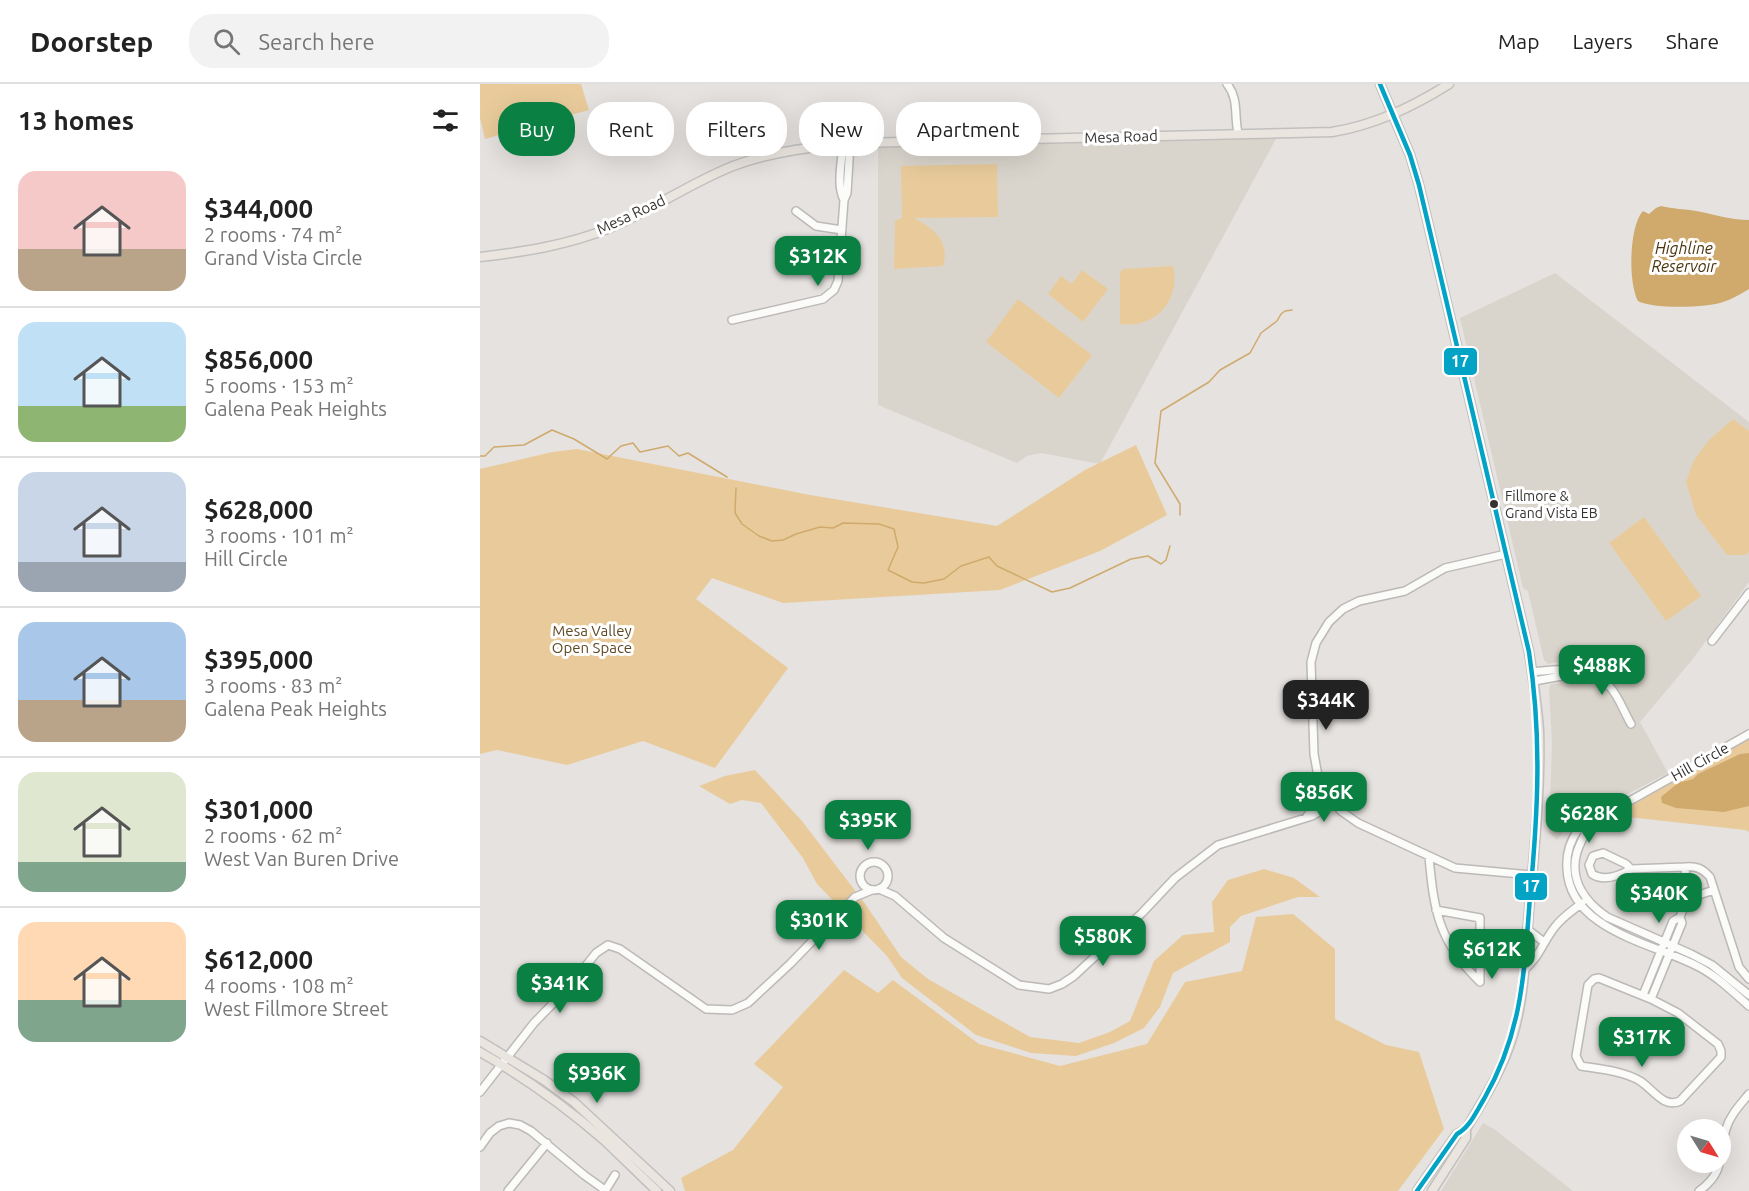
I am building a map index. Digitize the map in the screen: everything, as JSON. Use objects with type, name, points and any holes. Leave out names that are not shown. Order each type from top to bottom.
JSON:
[{"type":"main road","points":[[1380,84],[1410,155],[1419,184],[1533,676],[1539,728],[1532,875],[1519,1009],[1508,1050],[1493,1083],[1466,1129],[1466,1138],[1432,1191]]},
{"type":"main road","name":"Mesa Road","points":[[884,143],[1332,132],[1362,127],[1393,116],[1449,84]]},
{"type":"main road","name":"Mesa Road","points":[[480,257],[541,249],[582,238],[610,228],[715,174],[755,159],[799,150]]},
{"type":"main road","points":[[480,1041],[561,1105],[658,1189],[670,1191]]},
{"type":"main road","points":[[480,1052],[503,1060]]},
{"type":"main road","points":[[1417,1191],[1457,1134],[1466,1129]]},
{"type":"street","points":[[1227,84],[1236,102],[1238,133]]},
{"type":"street","points":[[732,320],[823,299],[831,293],[838,281],[844,200],[847,194],[846,156]]},
{"type":"street","points":[[795,211],[816,226],[842,230]]},
{"type":"street","points":[[1506,554],[1445,568],[1405,591],[1359,601],[1335,615],[1324,628],[1313,652],[1311,676],[1315,765],[1322,786],[1331,800],[1358,823],[1429,857],[1463,870],[1532,875]]},
{"type":"street","points":[[1712,641],[1749,593]]},
{"type":"street","points":[[1533,676],[1562,676],[1568,670],[1592,673],[1612,688],[1631,724]]},
{"type":"street","name":"Hill Circle","points":[[1749,734],[1578,830],[1567,857],[1568,881],[1575,898],[1598,922],[1698,966],[1749,1006]]},
{"type":"street","points":[[861,880],[864,885],[895,896],[938,933],[1012,981],[1019,985],[1049,989],[1074,976],[1142,913],[1175,878],[1218,845],[1312,816],[1331,800]]},
{"type":"street","points":[[1588,825],[1575,866],[1579,888],[1595,909],[1607,917],[1712,964],[1749,995]]},
{"type":"street","points":[[1631,870],[1626,864],[1603,853],[1593,856],[1589,865],[1592,874],[1602,879],[1631,870],[1694,866],[1705,872],[1710,877],[1738,967],[1749,979]]},
{"type":"street","points":[[1429,857],[1436,910],[1438,920],[1451,949],[1480,982],[1480,918],[1436,910]]},
{"type":"street","points":[[480,1092],[534,1023],[570,987],[596,952],[608,945],[620,949],[706,1009],[732,1010],[748,1003],[790,964],[855,897],[861,873],[868,864],[876,863],[885,868],[888,874],[887,881],[895,896]]},
{"type":"street","points":[[1643,995],[1673,921],[1680,917],[1687,899],[1685,867]]},
{"type":"street","points":[[855,897],[876,889],[887,881]]},
{"type":"street","points":[[1687,899],[1714,890]]},
{"type":"street","points":[[1524,970],[1537,958],[1544,942],[1561,919],[1587,899]]},
{"type":"street","points":[[1651,999],[1682,923],[1680,917]]},
{"type":"street","points":[[1527,929],[1544,942]]},
{"type":"street","points":[[1599,978],[1651,999],[1678,1013],[1718,1044],[1721,1051],[1720,1057],[1680,1101],[1674,1104],[1667,1104],[1638,1080],[1581,1065],[1576,1056],[1588,985],[1594,979],[1599,978]]},
{"type":"street","points":[[1699,1191],[1710,1182],[1720,1166],[1729,1121],[1749,1094]]},
{"type":"street","points":[[481,1142],[499,1126],[515,1124],[531,1131],[605,1190],[615,1174]]},
{"type":"street","points":[[508,1191],[547,1143]]},
{"type":"shaded area","points":[[1277,137],[1100,464],[1041,453],[1027,456],[1017,463],[878,405],[878,156],[884,156],[884,146],[896,146],[896,156],[1041,156],[1041,142]]},
{"type":"shaded area","points":[[1555,273],[1749,422],[1749,582],[1692,660],[1640,722],[1668,773],[1562,828],[1564,831],[1557,840],[1549,833],[1552,742],[1549,688],[1551,684],[1560,683],[1558,662],[1548,664],[1544,660],[1528,591],[1523,588],[1460,318]]},
{"type":"shaded area","points":[[1483,1123],[1494,1129],[1573,1191],[1441,1191]]},
{"type":"green space","points":[[480,84],[581,84],[587,104],[587,111],[575,114],[575,102],[498,102],[498,135],[485,139],[480,118]]},
{"type":"green space","points":[[997,164],[998,217],[913,218],[933,230],[942,242],[945,257],[943,266],[894,269],[895,221],[902,218],[901,166]]},
{"type":"green space","points":[[1173,266],[1173,290],[1163,310],[1145,322],[1120,324],[1120,272],[1123,269]]},
{"type":"green space","points":[[1082,270],[1108,289],[1083,322],[1048,294],[1061,276],[1072,284]]},
{"type":"green space","points":[[1018,299],[1092,355],[1059,398],[986,342]]},
{"type":"green space","points":[[1733,419],[1749,431],[1749,552],[1746,555],[1727,555],[1696,515],[1686,482],[1693,462],[1708,441]]},
{"type":"green space","name":"Mesa Valley Open Space","points":[[1136,445],[1167,515],[1100,551],[1000,590],[783,603],[712,578],[696,599],[788,668],[715,768],[643,741],[567,765],[497,750],[480,754],[480,469],[552,452],[577,449],[810,495],[997,526],[1085,470]]},
{"type":"green space","points":[[1644,517],[1701,596],[1666,621],[1609,543]]},
{"type":"green space","points":[[1749,739],[1749,832],[1610,815]]},
{"type":"green space","points":[[755,770],[802,821],[866,905],[901,957],[928,979],[1030,1037],[1079,1043],[1110,1032],[1130,1021],[1154,961],[1183,935],[1214,932],[1212,902],[1228,880],[1264,869],[1294,878],[1320,897],[1298,897],[1241,916],[1230,927],[1230,942],[1173,973],[1160,1007],[1144,1028],[1114,1043],[1076,1056],[1031,1053],[976,1035],[902,978],[887,956],[817,884],[803,858],[761,803],[742,800],[730,804],[699,786],[725,776]]},
{"type":"green space","points":[[1293,914],[1335,949],[1335,1019],[1386,1045],[1419,1052],[1444,1129],[1398,1191],[685,1191],[681,1178],[733,1150],[783,1087],[754,1064],[844,970],[878,993],[893,980],[979,1044],[1060,1066],[1147,1044],[1185,982],[1242,971],[1256,917]]},
{"type":"water","name":"Highline Reservoir","points":[[1661,206],[1749,220],[1749,289],[1726,301],[1705,306],[1680,307],[1645,304],[1638,301],[1631,269],[1635,229],[1643,211],[1649,214]]},
{"type":"water","points":[[1749,753],[1749,806],[1724,812],[1676,808],[1662,803],[1661,797],[1678,783],[1693,779],[1698,774],[1740,754]]},
{"type":"waterway","points":[[1180,515],[1180,504],[1155,463],[1161,411],[1209,382],[1220,370],[1250,353],[1261,333],[1277,321],[1285,311],[1292,310]]},
{"type":"waterway","points":[[480,456],[485,456],[494,447],[524,445],[552,430],[574,439],[607,459],[621,446],[633,443],[640,452],[668,446],[679,456],[688,453],[727,477]]},
{"type":"waterway","points":[[736,488],[735,513],[742,524],[759,536],[772,541],[783,540],[820,527],[833,528],[843,523],[879,524],[894,529],[898,547],[888,570],[912,582],[924,583],[944,579],[961,566],[989,557],[997,566],[1052,592],[1070,588],[1131,559],[1148,556],[1161,564],[1166,560],[1170,546]]},
{"type":"transit line","name":"17","points":[[1380,84],[1410,155],[1419,185],[1529,652],[1536,714],[1537,805],[1533,866],[1523,976],[1514,1025],[1497,1074],[1484,1099],[1469,1123],[1457,1134],[1417,1191]]},
{"type":"place","name":"Fillmore & Grand Vista EB","points":[[1494,504]]}]
